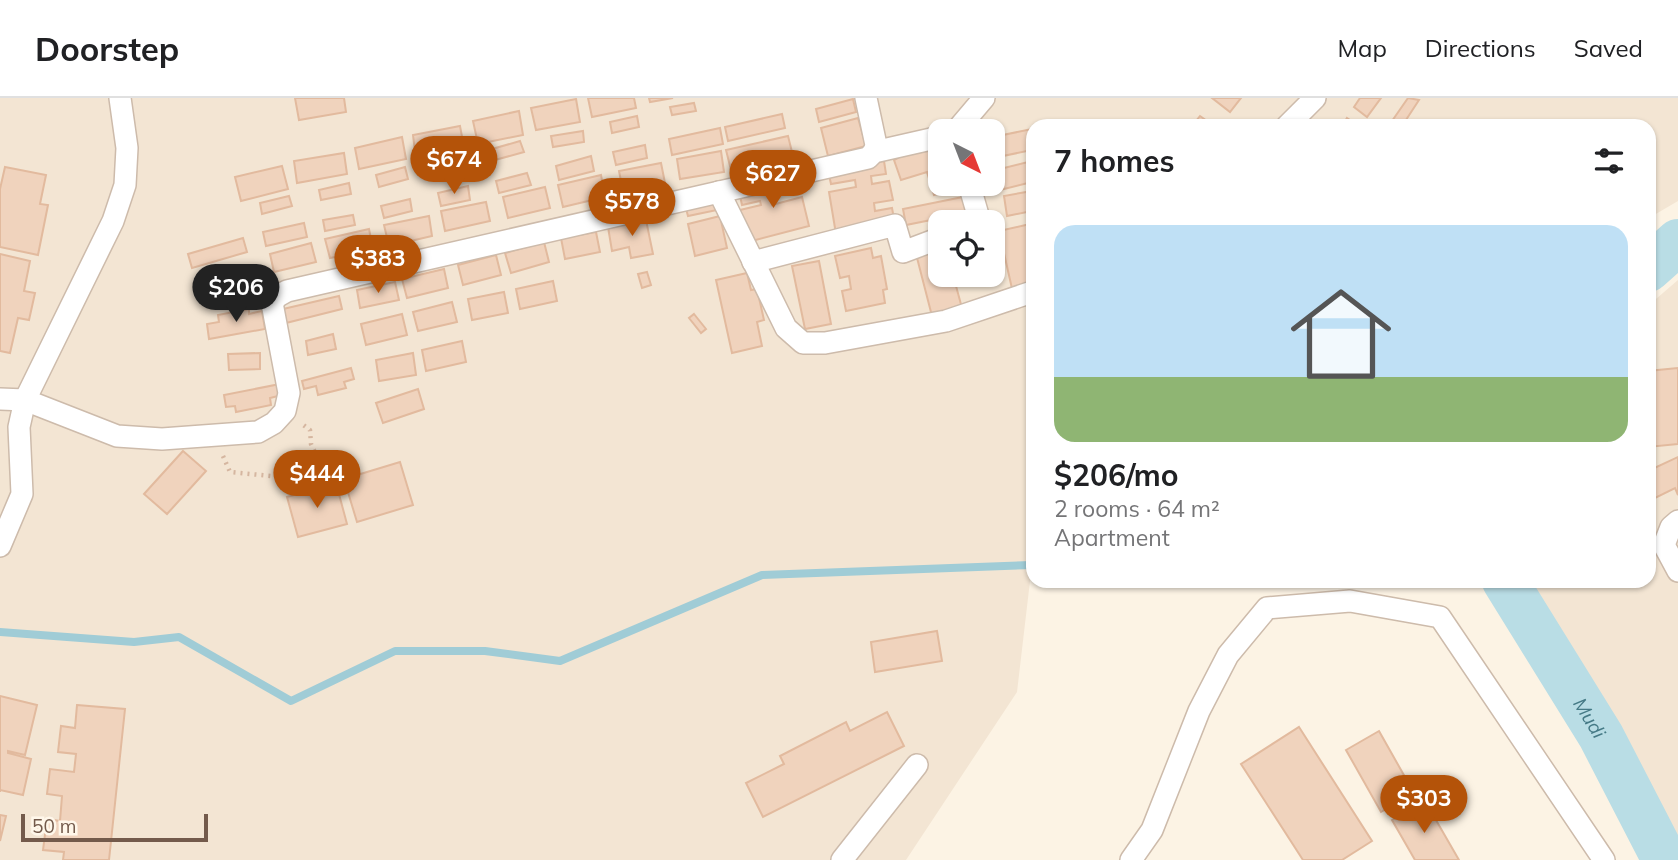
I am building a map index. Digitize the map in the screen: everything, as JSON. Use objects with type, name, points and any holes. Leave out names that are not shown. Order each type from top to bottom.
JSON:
[{"type":"street","points":[[0,546],[22,494],[19,428],[25,400],[113,221],[125,185],[127,148],[120,98]]},
{"type":"street","points":[[0,399],[25,400],[117,436],[162,439],[258,432],[274,423],[285,411],[289,393],[272,303],[287,291],[868,158],[876,145],[866,98]]},
{"type":"street","points":[[966,119],[984,98]]},
{"type":"street","points":[[1294,119],[1315,98]]},
{"type":"street","points":[[874,152],[928,140]]},
{"type":"street","points":[[719,192],[786,328],[803,343],[825,344],[946,321],[1026,294]]},
{"type":"street","points":[[753,262],[895,225],[903,252],[928,243]]},
{"type":"street","points":[[1674,524],[1664,545],[1678,571]]},
{"type":"street","points":[[1131,860],[1152,830],[1199,711],[1228,655],[1267,608],[1350,601],[1440,617],[1604,860]]},
{"type":"street","points":[[842,860],[917,765]]},
{"type":"path","points":[[214,436],[230,472],[281,477],[326,475],[311,444],[310,430],[285,411]]},
{"type":"shaded area","points":[[0,98],[1678,98],[1678,201],[1656,214],[1656,119],[1026,119],[1026,588],[1029,588],[1017,692],[906,860],[0,860]]},
{"type":"shaded area","points":[[1678,280],[1678,855],[1515,588],[1656,588],[1656,299]]},
{"type":"building","points":[[295,98],[344,98],[346,112],[299,120]]},
{"type":"building","points":[[588,98],[634,98],[636,108],[592,117]]},
{"type":"building","points":[[649,98],[673,98],[650,102]]},
{"type":"building","points":[[1212,98],[1241,98],[1230,112]]},
{"type":"building","points":[[1360,98],[1381,98],[1367,117],[1354,107]]},
{"type":"building","points":[[1408,98],[1419,100],[1407,119],[1393,119]]},
{"type":"building","points":[[576,99],[580,122],[536,130],[531,108]]},
{"type":"building","points":[[853,99],[856,112],[819,122],[816,109]]},
{"type":"building","points":[[694,103],[696,111],[672,115],[670,107]]},
{"type":"building","points":[[519,111],[523,135],[478,144],[473,121]]},
{"type":"building","points":[[782,114],[785,128],[728,141],[725,127]]},
{"type":"building","points":[[637,116],[639,127],[612,133],[610,122]]},
{"type":"building","points":[[858,118],[866,146],[828,156],[821,128]]},
{"type":"building","points":[[460,126],[463,142],[415,151],[413,135]]},
{"type":"building","points":[[720,128],[723,144],[672,155],[669,139]]},
{"type":"building","points":[[1026,130],[1026,151],[1005,156],[1005,135]]},
{"type":"building","points":[[583,131],[584,142],[553,147],[551,136]]},
{"type":"building","points":[[788,136],[795,164],[733,178],[726,150]]},
{"type":"building","points":[[402,137],[406,159],[359,169],[355,148]]},
{"type":"building","points":[[520,141],[524,152],[495,160],[492,149]]},
{"type":"building","points":[[928,144],[928,175],[927,172],[901,180],[894,160],[898,158],[897,152]]},
{"type":"building","points":[[645,145],[647,158],[616,165],[613,152]]},
{"type":"building","points":[[721,151],[724,172],[680,179],[677,159]]},
{"type":"building","points":[[344,153],[347,174],[297,183],[294,161]]},
{"type":"building","points":[[463,155],[466,166],[438,173],[435,162]]},
{"type":"building","points":[[591,156],[594,171],[559,180],[556,166]]},
{"type":"building","points":[[884,161],[886,174],[871,176],[872,184],[889,181],[893,200],[874,203],[875,211],[892,208],[895,224],[836,234],[829,192],[856,187],[855,180],[831,184],[828,170]]},
{"type":"building","points":[[1026,162],[1026,184],[1005,189],[1005,168]]},
{"type":"building","points":[[661,163],[665,183],[623,191],[619,171]]},
{"type":"building","points":[[282,166],[288,189],[241,201],[235,177]]},
{"type":"building","points":[[5,167],[46,175],[40,204],[48,205],[38,255],[0,247],[0,189]]},
{"type":"building","points":[[405,167],[408,179],[379,187],[376,175]]},
{"type":"building","points":[[527,173],[531,185],[499,193],[496,181]]},
{"type":"building","points":[[601,175],[605,197],[563,207],[558,185]]},
{"type":"building","points":[[798,177],[801,190],[770,197],[772,205],[802,197],[809,226],[748,242],[740,210],[761,205],[760,201],[742,205],[739,191]]},
{"type":"building","points":[[349,183],[351,194],[321,200],[319,190]]},
{"type":"building","points":[[468,186],[470,200],[441,206],[438,193]]},
{"type":"building","points":[[545,187],[550,208],[508,218],[503,197]]},
{"type":"building","points":[[1026,192],[1026,212],[1007,216],[1004,196]]},
{"type":"building","points":[[289,196],[292,206],[262,214],[260,203]]},
{"type":"building","points":[[963,197],[965,210],[928,210],[928,221],[906,225],[903,209]]},
{"type":"building","points":[[410,199],[412,211],[384,218],[381,206]]},
{"type":"building","points":[[715,199],[717,210],[688,216],[685,205]]},
{"type":"building","points":[[486,202],[490,221],[445,231],[441,211]]},
{"type":"building","points":[[353,215],[355,225],[325,231],[323,220]]},
{"type":"building","points":[[429,216],[432,236],[389,246],[384,225]]},
{"type":"building","points":[[720,216],[727,248],[695,256],[688,224]]},
{"type":"building","points":[[646,220],[653,254],[631,258],[629,247],[612,251],[608,227]]},
{"type":"building","points":[[304,223],[307,237],[266,246],[263,232]]},
{"type":"building","points":[[1026,225],[1026,290],[1013,293],[1005,258],[1005,230]]},
{"type":"building","points":[[369,229],[373,249],[330,258],[325,239]]},
{"type":"building","points":[[596,232],[600,252],[565,259],[561,238]]},
{"type":"building","points":[[243,238],[247,252],[192,268],[188,254]]},
{"type":"building","points":[[544,242],[549,262],[511,273],[505,253]]},
{"type":"building","points":[[311,243],[316,262],[274,272],[270,254]]},
{"type":"building","points":[[928,246],[928,287],[956,287],[962,308],[932,316],[915,250]]},
{"type":"building","points":[[871,248],[873,258],[881,256],[887,289],[883,290],[885,303],[846,311],[842,291],[851,289],[849,276],[840,278],[835,256]]},
{"type":"building","points":[[0,254],[30,261],[24,291],[35,293],[29,320],[18,318],[10,353],[0,351]]},
{"type":"building","points":[[496,255],[501,275],[463,285],[458,265]]},
{"type":"building","points":[[819,261],[831,324],[805,329],[792,266]]},
{"type":"building","points":[[444,269],[448,288],[407,298],[402,279]]},
{"type":"building","points":[[647,272],[651,285],[642,288],[638,274]]},
{"type":"building","points":[[747,273],[751,290],[757,289],[764,320],[757,322],[762,346],[732,353],[716,280]]},
{"type":"building","points":[[553,281],[557,301],[520,309],[516,289]]},
{"type":"building","points":[[395,282],[399,300],[360,308],[357,290]]},
{"type":"building","points":[[504,292],[508,313],[472,320],[468,299]]},
{"type":"building","points":[[339,296],[342,309],[286,323],[283,309]]},
{"type":"building","points":[[452,302],[457,322],[418,331],[413,312]]},
{"type":"building","points":[[249,309],[249,314],[262,311],[265,329],[209,339],[207,324],[219,322],[218,315]]},
{"type":"building","points":[[402,314],[407,335],[366,345],[361,324]]},
{"type":"building","points":[[694,314],[706,329],[701,333],[689,318]]},
{"type":"building","points":[[333,334],[336,349],[308,355],[306,341]]},
{"type":"building","points":[[462,341],[466,362],[426,371],[422,350]]},
{"type":"building","points":[[260,353],[260,369],[229,370],[228,354]]},
{"type":"building","points":[[413,353],[416,375],[379,381],[376,360]]},
{"type":"building","points":[[351,368],[354,379],[344,382],[346,388],[318,395],[316,386],[304,389],[302,381]]},
{"type":"building","points":[[1678,368],[1678,444],[1656,446],[1656,370]]},
{"type":"building","points":[[280,384],[282,395],[270,398],[271,405],[236,412],[235,406],[226,407],[224,395]]},
{"type":"building","points":[[418,389],[424,409],[383,423],[376,403]]},
{"type":"building","points":[[183,451],[206,471],[167,514],[144,494]]},
{"type":"building","points":[[1678,457],[1678,495],[1675,488],[1656,498],[1656,467]]},
{"type":"building","points":[[400,462],[413,505],[357,522],[344,479]]},
{"type":"building","points":[[336,483],[347,524],[298,537],[287,497]]},
{"type":"building","points":[[937,631],[942,661],[875,672],[871,642]]},
{"type":"building","points":[[0,696],[37,705],[25,755],[8,751],[31,759],[23,795],[0,790]]},
{"type":"building","points":[[77,705],[125,709],[109,860],[63,860],[64,852],[43,850],[47,819],[60,821],[62,796],[47,794],[50,769],[74,772],[76,754],[58,752],[61,726],[75,728]]},
{"type":"building","points":[[887,712],[904,746],[763,817],[746,783],[784,764],[780,756],[846,722],[850,731]]},
{"type":"building","points":[[1299,727],[1372,841],[1342,860],[1303,860],[1241,764]]},
{"type":"building","points":[[1379,731],[1414,793],[1381,812],[1346,750]]},
{"type":"building","points":[[1425,801],[1459,860],[1415,860],[1392,820]]},
{"type":"building","points":[[0,815],[6,816],[0,841]]},
{"type":"waterway","name":"Mudi","points":[[1656,262],[1678,242]]},
{"type":"waterway","points":[[0,632],[134,642],[179,637],[291,701],[395,651],[485,651],[560,661],[762,575],[1026,565]]},
{"type":"waterway","name":"Mudi","points":[[1509,588],[1601,736],[1665,860]]}]
